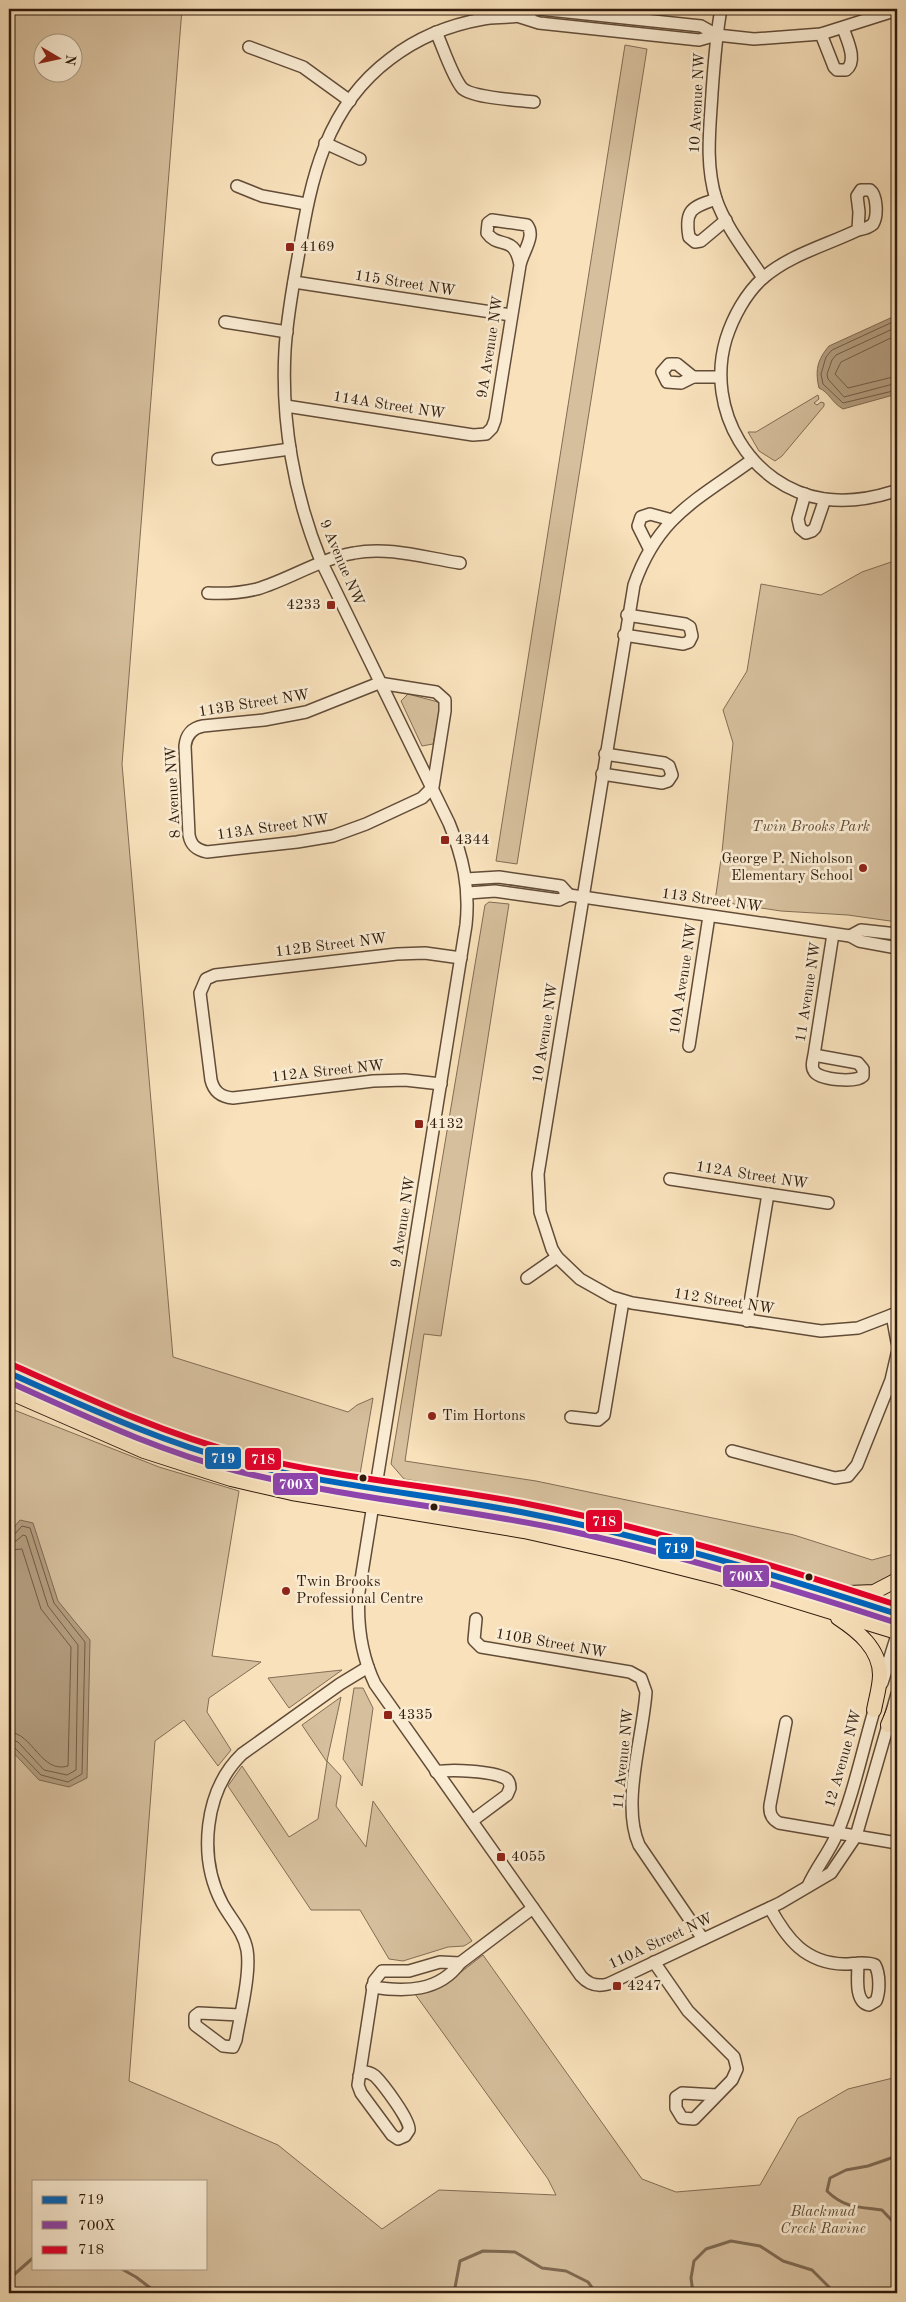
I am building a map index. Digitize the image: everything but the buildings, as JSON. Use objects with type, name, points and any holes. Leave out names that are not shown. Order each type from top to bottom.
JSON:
[{"type":"main road","points":[[9,1373],[150,1434],[209,1453],[297,1474],[467,1502],[597,1529],[718,1559],[826,1590],[897,1614]]},
{"type":"main road","points":[[9,1392],[144,1450],[201,1470],[292,1493],[504,1528],[592,1546],[721,1578],[823,1608],[897,1633]]},
{"type":"main road","points":[[826,1590],[867,1593],[881,1590],[897,1580]]},
{"type":"main road","points":[[823,1608],[858,1631],[871,1648],[880,1675],[874,1710]]},
{"type":"main road","points":[[888,1725],[897,1704]]},
{"type":"street","points":[[516,12],[538,9],[613,13],[701,26],[717,35]]},
{"type":"street","name":"10 Avenue NW","points":[[721,9],[717,35],[709,147],[716,199],[726,220],[763,278]]},
{"type":"street","points":[[516,12],[539,23],[699,40],[717,35],[754,39],[821,34],[897,10]]},
{"type":"street","name":"9 Avenue NW","points":[[368,1667],[361,1638],[358,1601],[461,958],[468,893],[455,838],[432,787],[379,683],[321,561],[301,504],[290,449],[286,406],[284,369],[287,332],[306,204],[315,170],[325,144],[362,84],[389,59],[436,32],[473,21],[516,12]]},
{"type":"street","points":[[610,31],[613,13]]},
{"type":"street","points":[[821,34],[834,67],[837,70],[846,70],[851,65],[852,59],[843,28]]},
{"type":"street","points":[[436,32],[459,82],[465,90],[534,102]]},
{"type":"street","points":[[249,47],[303,67],[350,101]]},
{"type":"street","points":[[325,144],[360,159]]},
{"type":"street","points":[[236,186],[262,196],[306,204]]},
{"type":"street","points":[[716,199],[695,206],[690,212],[689,237],[695,242],[701,241],[726,220]]},
{"type":"street","name":"9A Avenue NW","points":[[488,432],[495,420],[520,266],[525,248],[532,236],[532,230],[520,222],[492,220],[488,223],[487,233],[496,240],[512,246],[518,255],[520,266]]},
{"type":"street","points":[[858,230],[788,262],[763,278],[748,296],[732,322],[724,345],[720,377],[725,410],[730,426],[752,460],[776,480],[805,494],[825,499],[862,499],[895,490]]},
{"type":"street","name":"115 Street NW","points":[[294,282],[512,315]]},
{"type":"street","points":[[225,322],[287,332]]},
{"type":"street","points":[[693,377],[720,377]]},
{"type":"street","name":"114A Street NW","points":[[286,406],[473,435],[488,432]]},
{"type":"street","points":[[218,458],[290,449]]},
{"type":"street","name":"10 Avenue NW","points":[[557,1257],[548,1240],[540,1212],[538,1174],[627,615],[634,585],[649,548],[672,520],[686,507],[752,460]]},
{"type":"street","points":[[805,494],[798,519],[800,528],[806,532],[812,531],[815,528],[825,499]]},
{"type":"street","points":[[649,548],[638,526],[641,517],[650,514],[672,520]]},
{"type":"street","points":[[208,593],[227,594],[257,588],[321,561],[351,553],[376,551],[460,563]]},
{"type":"street","points":[[624,635],[682,644],[689,642],[692,636],[690,627],[684,624],[627,615]]},
{"type":"street","points":[[379,683],[436,692],[444,700],[445,711],[432,787]]},
{"type":"street","name":"113B Street NW","points":[[189,733],[203,726],[264,720],[306,712],[379,683]]},
{"type":"street","name":"8 Avenue NW","points":[[189,733],[185,746],[189,835],[196,848]]},
{"type":"street","points":[[602,774],[662,783],[668,781],[672,775],[669,766],[664,763],[605,754]]},
{"type":"street","name":"113A Street NW","points":[[196,848],[207,852],[333,836],[366,824],[422,798],[432,787]]},
{"type":"street","name":"113 Street NW","points":[[466,879],[499,877],[561,886],[569,895]]},
{"type":"street","name":"113 Street NW","points":[[468,893],[495,891],[559,900],[569,895],[850,936],[859,942],[897,948]]},
{"type":"street","name":"10A Avenue NW","points":[[689,1046],[709,916]]},
{"type":"street","name":"113 Street NW","points":[[850,936],[861,930],[897,934]]},
{"type":"street","name":"11 Avenue NW","points":[[814,1055],[833,934]]},
{"type":"street","name":"112B Street NW","points":[[219,1094],[211,1080],[200,998],[206,979],[216,975],[397,954],[425,954],[461,958]]},
{"type":"street","name":"112A Street NW","points":[[219,1094],[234,1098],[385,1080],[441,1084]]},
{"type":"street","name":"112A Street NW","points":[[670,1179],[828,1203]]},
{"type":"street","points":[[748,1321],[768,1194]]},
{"type":"street","points":[[527,1278],[557,1257]]},
{"type":"street","name":"112 Street NW","points":[[557,1257],[568,1269],[591,1286],[623,1301],[828,1332],[858,1328],[895,1314]]},
{"type":"street","points":[[571,1416],[598,1420],[604,1415],[623,1301]]},
{"type":"street","points":[[895,1314],[897,1342]]},
{"type":"street","points":[[732,1451],[835,1478],[848,1476],[857,1465],[891,1380],[897,1354]]},
{"type":"street","name":"110B Street NW","points":[[476,1619],[474,1640],[481,1647],[630,1672],[638,1675],[644,1683]]},
{"type":"street","name":"12 Avenue NW","points":[[808,1886],[816,1869],[846,1835],[874,1710],[897,1633]]},
{"type":"street","points":[[240,2015],[248,1952],[244,1939],[218,1894],[208,1854],[210,1814],[218,1789],[231,1766],[242,1754],[340,1684],[368,1667]]},
{"type":"street","name":"110A Street NW","points":[[368,1667],[375,1684],[436,1772],[581,1976],[590,1983],[598,1985],[608,1984],[770,1908]]},
{"type":"street","name":"11 Avenue NW","points":[[644,1683],[646,1697],[632,1800],[634,1830],[639,1845],[703,1939]]},
{"type":"street","name":"12 Avenue NW","points":[[770,1908],[831,1873],[888,1725],[897,1694]]},
{"type":"street","points":[[786,1722],[770,1805],[770,1813],[773,1819],[779,1823],[897,1843]]},
{"type":"street","points":[[436,1772],[449,1769],[468,1771],[502,1776],[508,1780],[510,1788],[507,1795],[472,1821]]},
{"type":"street","points":[[372,1987],[402,1991],[442,1981],[460,1963],[534,1908]]},
{"type":"street","points":[[770,1908],[787,1936],[807,1953],[831,1962],[858,1964]]},
{"type":"street","points":[[360,2076],[364,2072],[369,2072],[378,2080],[408,2121],[409,2130],[406,2136],[398,2139],[390,2132],[360,2093],[358,2085],[375,1977],[382,1971],[409,1971],[440,1962],[460,1963]]},
{"type":"street","points":[[654,1962],[688,2011],[736,2061],[735,2077],[717,2095]]},
{"type":"green space","points":[[9,9],[182,9],[122,764],[173,1357],[348,1412],[357,1405],[373,1398],[359,1480],[237,1454],[154,1429],[9,1362]]},
{"type":"green space","points":[[625,45],[647,49],[517,864],[496,861]]},
{"type":"green space","points":[[818,395],[819,399],[814,403],[817,405],[821,402],[824,403],[824,406],[782,456],[775,461],[759,451],[748,432],[756,432]]},
{"type":"green space","name":"Twin Brooks Park","points":[[897,560],[897,922],[848,915],[781,911],[715,901],[733,743],[723,710],[747,671],[761,584],[821,595],[862,572]]},
{"type":"green space","points":[[408,694],[442,703],[433,744],[422,746],[401,701]]},
{"type":"green space","points":[[489,902],[509,904],[441,1336],[424,1334],[405,1461],[536,1481],[794,1535],[872,1560],[894,1554],[897,1545],[897,1574],[883,1585],[860,1589],[829,1584],[722,1552],[525,1500],[404,1479],[391,1464],[485,905]]},
{"type":"green space","name":"Blackmud Creek Ravine","points":[[9,1408],[159,1467],[239,1491],[212,1656],[261,1662],[209,1698],[207,1712],[231,1750],[218,1766],[184,1720],[155,1741],[129,2081],[278,2145],[382,2229],[439,2190],[556,2195],[548,2179],[415,1994],[452,1979],[483,1955],[642,2179],[676,2192],[760,2185],[798,2118],[848,2089],[897,2077],[897,2293],[9,2293]]},
{"type":"green space","points":[[342,1670],[289,1708],[268,1678]]},
{"type":"green space","points":[[354,1688],[363,1688],[373,1708],[362,1786],[343,1759]]},
{"type":"green space","points":[[341,1697],[327,1761],[341,1776],[336,1806],[366,1847],[373,1801],[472,1941],[464,1946],[448,1947],[403,1961],[389,1959],[360,1910],[311,1910],[228,1786],[242,1766],[289,1837],[318,1819],[327,1762],[302,1725]]},
{"type":"water","points":[[897,315],[897,394],[843,409],[819,388],[817,371],[822,356],[829,346]]},
{"type":"water","points":[[20,1520],[33,1523],[58,1601],[90,1640],[87,1778],[69,1787],[39,1780],[9,1748],[9,1533]]},
{"type":"waterway","points":[[897,2156],[868,2166],[846,2170],[830,2178],[827,2191],[833,2197],[846,2204],[882,2210],[897,2226]]},
{"type":"waterway","points":[[693,2293],[691,2278],[694,2261],[706,2249],[731,2241],[760,2246],[783,2261],[812,2270],[830,2288],[838,2293]]},
{"type":"waterway","points":[[454,2293],[460,2261],[483,2251],[515,2252],[542,2268],[566,2271],[588,2282],[596,2293]]},
{"type":"waterway","points":[[9,2279],[32,2259]]},
{"type":"waterway","points":[[124,2270],[157,2293]]},
{"type":"transit line","name":"718","points":[[13,1365],[97,1402],[182,1436],[241,1454],[311,1469],[523,1503],[618,1524],[712,1548],[897,1605]]},
{"type":"transit line","name":"719","points":[[9,1373],[179,1444],[238,1462],[344,1484],[486,1506],[569,1522],[664,1545],[758,1571],[897,1614]]},
{"type":"transit line","name":"700X","points":[[9,1382],[150,1443],[237,1471],[318,1488],[524,1522],[607,1539],[731,1572],[894,1622]]},
{"type":"place","name":"4169","points":[[290,247]]},
{"type":"place","name":"4233","points":[[331,605]]},
{"type":"place","name":"4344","points":[[445,840]]},
{"type":"place","name":"George P. Nicholson Elementary School","points":[[863,868]]},
{"type":"place","name":"4132","points":[[419,1124]]},
{"type":"place","name":"Tim Hortons","points":[[432,1416]]},
{"type":"place","name":"Twin Brooks Professional Centre","points":[[286,1591]]},
{"type":"place","name":"4335","points":[[388,1715]]},
{"type":"place","name":"4055","points":[[501,1857]]},
{"type":"place","name":"4247","points":[[617,1986]]}]
